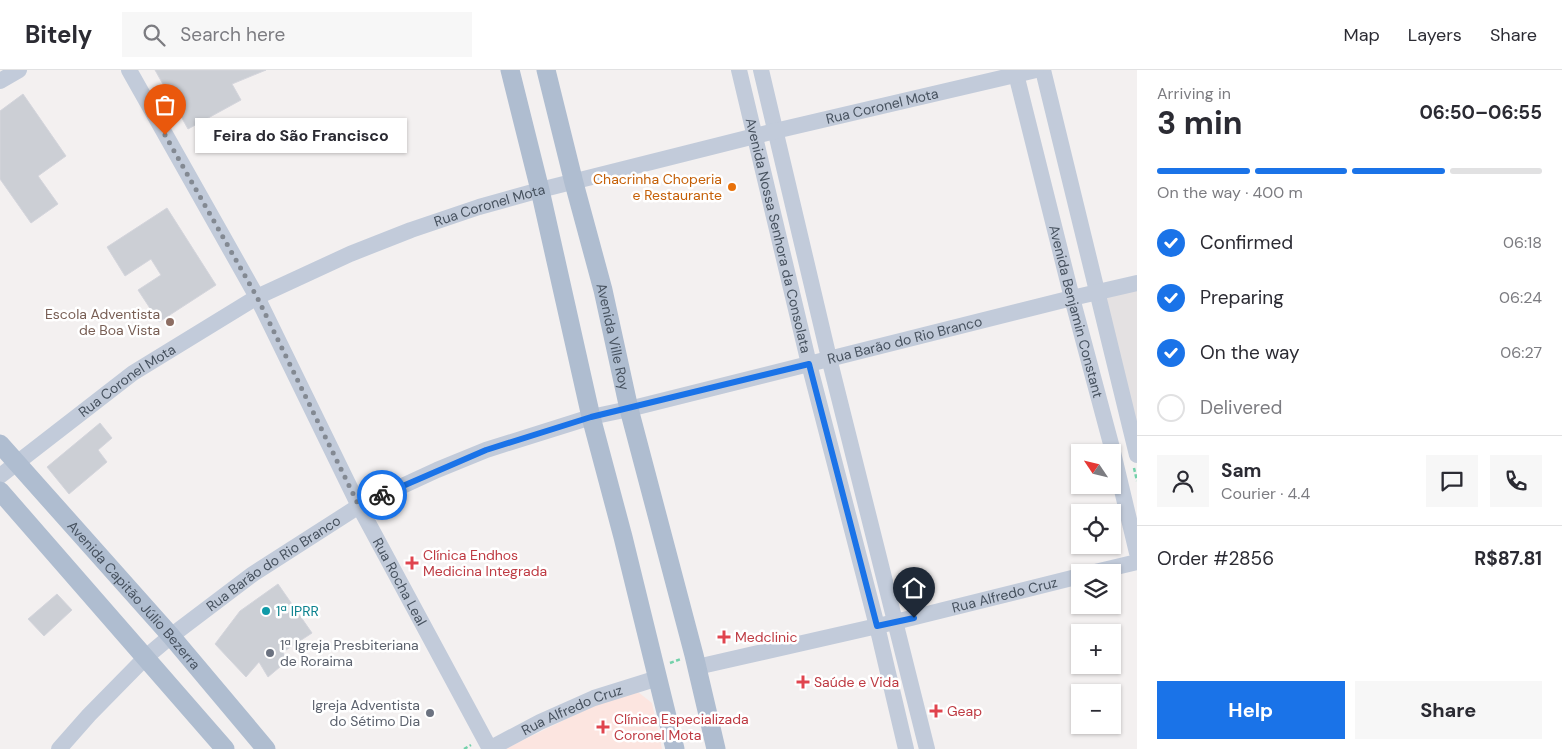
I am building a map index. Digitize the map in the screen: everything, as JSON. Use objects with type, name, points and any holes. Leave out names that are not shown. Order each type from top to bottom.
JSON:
[{"type":"main road","points":[[510,70],[540,190],[591,417],[675,749]]},
{"type":"main road","name":"Avenida Ville Roy","points":[[546,70],[603,290],[629,409],[697,667],[716,749]]},
{"type":"main road","name":"Avenida Capitão Júlio Bezerra","points":[[0,444],[171,636],[266,749]]},
{"type":"main road","points":[[0,492],[226,749]]},
{"type":"street","points":[[0,81],[19,70]]},
{"type":"street","name":"Rua Rocha Leal","points":[[129,70],[257,297],[359,506],[489,749]]},
{"type":"street","name":"Avenida Nossa Senhora da Consolata","points":[[739,70],[809,364],[877,626],[906,749]]},
{"type":"street","name":"Avenida Nossa Senhora da Consolata","points":[[761,70],[829,358],[927,749]]},
{"type":"street","name":"Rua Coronel Mota","points":[[0,476],[133,373],[257,297],[350,254],[411,230],[479,207],[540,190],[1015,72],[1036,70]]},
{"type":"street","name":"Avenida Benjamin Constant","points":[[1043,70],[1134,429],[1137,455]]},
{"type":"street","name":"Avenida Benjamin Constant","points":[[1015,72],[1111,444],[1137,553]]},
{"type":"street","name":"Rua Barão do Rio Branco","points":[[59,749],[89,715],[146,657],[253,574],[359,506],[437,470],[486,450],[591,417],[1137,283]]},
{"type":"street","points":[[1121,566],[1137,562]]},
{"type":"street","name":"Rua Alfredo Cruz","points":[[697,667],[896,622],[1071,578]]},
{"type":"street","name":"Rua Alfredo Cruz","points":[[489,749],[540,722],[594,698],[658,678]]},
{"type":"shaded area","points":[[1137,288],[1137,433],[1101,297]]},
{"type":"shaded area","name":"Clínica Especializada Coronel Mota","points":[[638,692],[652,703],[662,749],[505,749],[595,705]]},
{"type":"building","points":[[155,70],[266,70],[232,84],[241,100],[188,129]]},
{"type":"building","points":[[23,94],[66,156],[38,176],[58,204],[31,223],[0,179],[0,111]]},
{"type":"building","points":[[167,208],[216,285],[159,322],[138,290],[161,275],[151,259],[125,276],[107,247]]},
{"type":"building","points":[[100,423],[112,438],[98,450],[107,462],[69,494],[47,467]]},
{"type":"building","points":[[278,584],[312,633],[283,652],[287,661],[268,677],[259,662],[246,677],[215,644],[240,611]]},
{"type":"building","points":[[57,594],[72,610],[44,636],[28,619]]},
{"type":"way so far","points":[[165,135],[257,297],[359,506],[382,495]]},
{"type":"place","name":"Feira do São Francisco","points":[[165,135]]},
{"type":"place","name":"Chacrinha Choperia e Restaurante","points":[[732,187]]},
{"type":"place","name":"Escola Adventista de Boa Vista","points":[[170,322]]},
{"type":"place","name":"Clínica Endhos Medicina Integrada","points":[[412,563]]},
{"type":"place","name":"1ª IPRR","points":[[266,611]]},
{"type":"place","name":"Medclinic","points":[[724,637]]},
{"type":"place","name":"1ª Igreja Presbiteriana de Roraima","points":[[270,653]]},
{"type":"place","name":"Saúde e Vida","points":[[803,682]]},
{"type":"place","name":"Geap","points":[[936,711]]},
{"type":"place","name":"Igreja Adventista do Sétimo Dia","points":[[430,713]]},
{"type":"place","name":"Clínica Especializada Coronel Mota","points":[[603,727]]},
{"type":"route","points":[[382,495],[486,450],[591,417],[809,364],[877,626],[914,618]]}]
